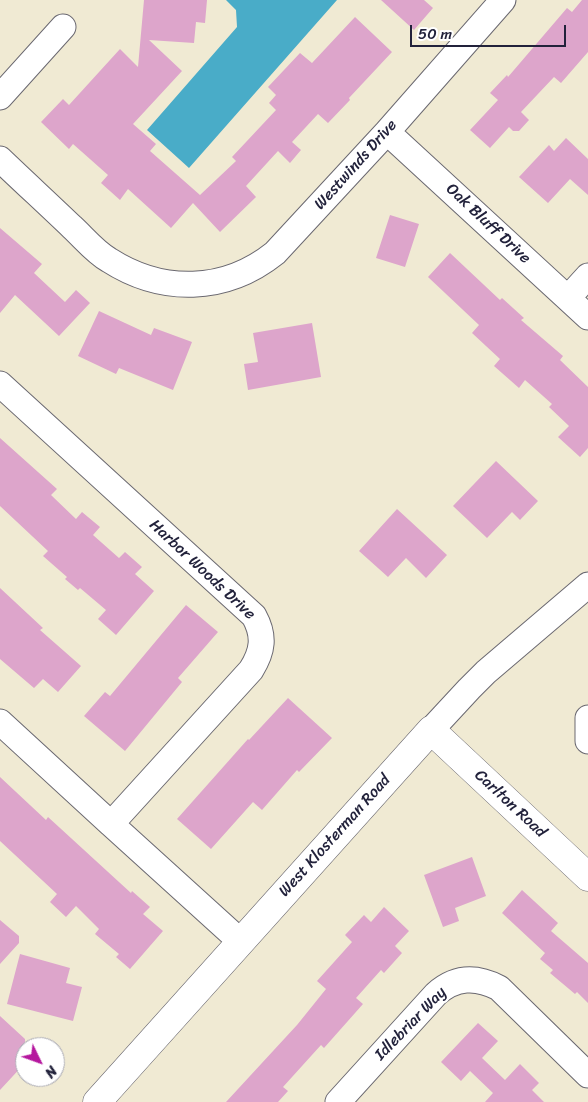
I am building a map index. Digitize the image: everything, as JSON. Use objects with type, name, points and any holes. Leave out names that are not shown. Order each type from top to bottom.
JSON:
[{"type":"street","name":"Westwinds Drive","points":[[0,159],[106,259],[127,271],[165,282],[182,284],[207,284],[219,281],[247,272],[260,265],[275,253],[387,132],[503,0]]},
{"type":"street","points":[[0,97],[63,27]]},
{"type":"street","name":"Oak Bluff Drive","points":[[387,132],[588,317]]},
{"type":"street","points":[[568,298],[588,276]]},
{"type":"street","name":"Harbor Woods Drive","points":[[0,384],[254,616],[260,627],[262,640],[259,657],[251,670],[111,824]]},
{"type":"street","name":"West Klosterman Road","points":[[97,1102],[469,688],[588,585]]},
{"type":"street","points":[[588,718],[588,741]]},
{"type":"street","points":[[0,722],[240,941]]},
{"type":"street","name":"Carlton Road","points":[[432,730],[588,877]]},
{"type":"street","name":"Idlebriar Way","points":[[338,1102],[436,994],[445,986],[468,980],[490,983],[499,988],[588,1076]]},
{"type":"water","points":[[226,0],[337,0],[189,168],[147,130],[237,27],[236,10]]},
{"type":"building","points":[[144,0],[207,0],[205,23],[196,22],[194,43],[149,40],[182,71],[133,124],[156,144],[150,151],[200,195],[236,161],[232,157],[276,110],[269,103],[276,95],[268,87],[300,53],[312,63],[355,17],[392,52],[328,123],[318,114],[292,142],[301,150],[290,163],[278,151],[246,186],[256,197],[220,232],[193,203],[171,228],[128,189],[120,200],[101,183],[108,175],[73,144],[69,149],[41,122],[63,99],[69,105],[120,49],[138,67]]},
{"type":"building","points":[[381,0],[424,0],[433,8],[414,30]]},
{"type":"building","points":[[582,0],[588,0],[588,52],[561,83],[554,77],[521,112],[529,120],[519,131],[513,131],[509,127],[490,148],[470,130],[498,100],[490,93],[507,75],[508,77],[567,8],[572,12]]},
{"type":"building","points":[[566,138],[588,159],[588,195],[570,179],[548,203],[519,177],[549,145],[554,151]]},
{"type":"building","points":[[390,215],[419,224],[405,267],[376,258]]},
{"type":"building","points":[[0,228],[42,264],[34,273],[65,302],[76,290],[90,303],[59,336],[15,295],[0,313]]},
{"type":"building","points":[[450,253],[500,300],[502,298],[524,318],[521,320],[563,356],[560,360],[588,387],[588,448],[580,457],[558,437],[569,426],[549,407],[552,404],[525,380],[519,388],[494,366],[500,359],[472,333],[479,325],[428,277]]},
{"type":"building","points":[[99,311],[151,335],[154,328],[192,342],[173,390],[119,368],[116,374],[78,356]]},
{"type":"building","points":[[312,323],[321,377],[248,390],[244,364],[258,362],[253,333]]},
{"type":"building","points":[[0,438],[57,489],[51,495],[76,519],[82,512],[100,527],[93,535],[119,558],[125,552],[142,567],[135,574],[154,591],[116,635],[98,619],[106,610],[80,588],[78,590],[65,579],[67,577],[43,556],[48,551],[0,506]]},
{"type":"building","points":[[496,461],[538,501],[520,520],[512,512],[487,538],[453,506]]},
{"type":"building","points":[[397,509],[447,555],[426,578],[406,558],[388,577],[359,551]]},
{"type":"building","points":[[0,588],[43,628],[40,630],[81,666],[58,692],[43,679],[34,688],[0,659]]},
{"type":"building","points":[[186,605],[218,632],[178,678],[182,682],[125,751],[84,716],[105,692],[110,696]]},
{"type":"building","points":[[288,698],[332,738],[299,772],[297,770],[262,810],[253,802],[211,849],[177,819],[248,739]]},
{"type":"building","points":[[0,777],[46,820],[48,817],[131,893],[132,891],[150,907],[143,914],[163,931],[130,969],[116,957],[119,954],[95,934],[99,929],[76,906],[66,917],[50,902],[57,894],[0,841]]},
{"type":"building","points":[[472,857],[486,896],[455,908],[459,921],[443,927],[424,875]]},
{"type":"building","points":[[522,890],[558,923],[551,931],[588,963],[588,1003],[577,992],[575,994],[550,973],[553,970],[540,959],[545,953],[502,913]]},
{"type":"building","points":[[384,907],[409,931],[395,946],[402,953],[384,973],[381,970],[356,998],[363,1004],[324,1048],[321,1045],[283,1087],[288,1091],[278,1102],[226,1102],[297,1025],[326,989],[317,981],[352,942],[345,935],[364,915],[371,922]]},
{"type":"building","points":[[0,920],[19,936],[19,943],[0,964]]},
{"type":"building","points":[[20,954],[70,968],[66,983],[82,987],[73,1021],[7,1004]]},
{"type":"building","points":[[0,1016],[23,1037],[15,1037],[15,1074],[0,1090]]},
{"type":"building","points":[[478,1023],[498,1041],[482,1058],[505,1080],[520,1064],[539,1083],[532,1090],[544,1102],[485,1102],[493,1093],[470,1071],[461,1081],[441,1062]]}]
